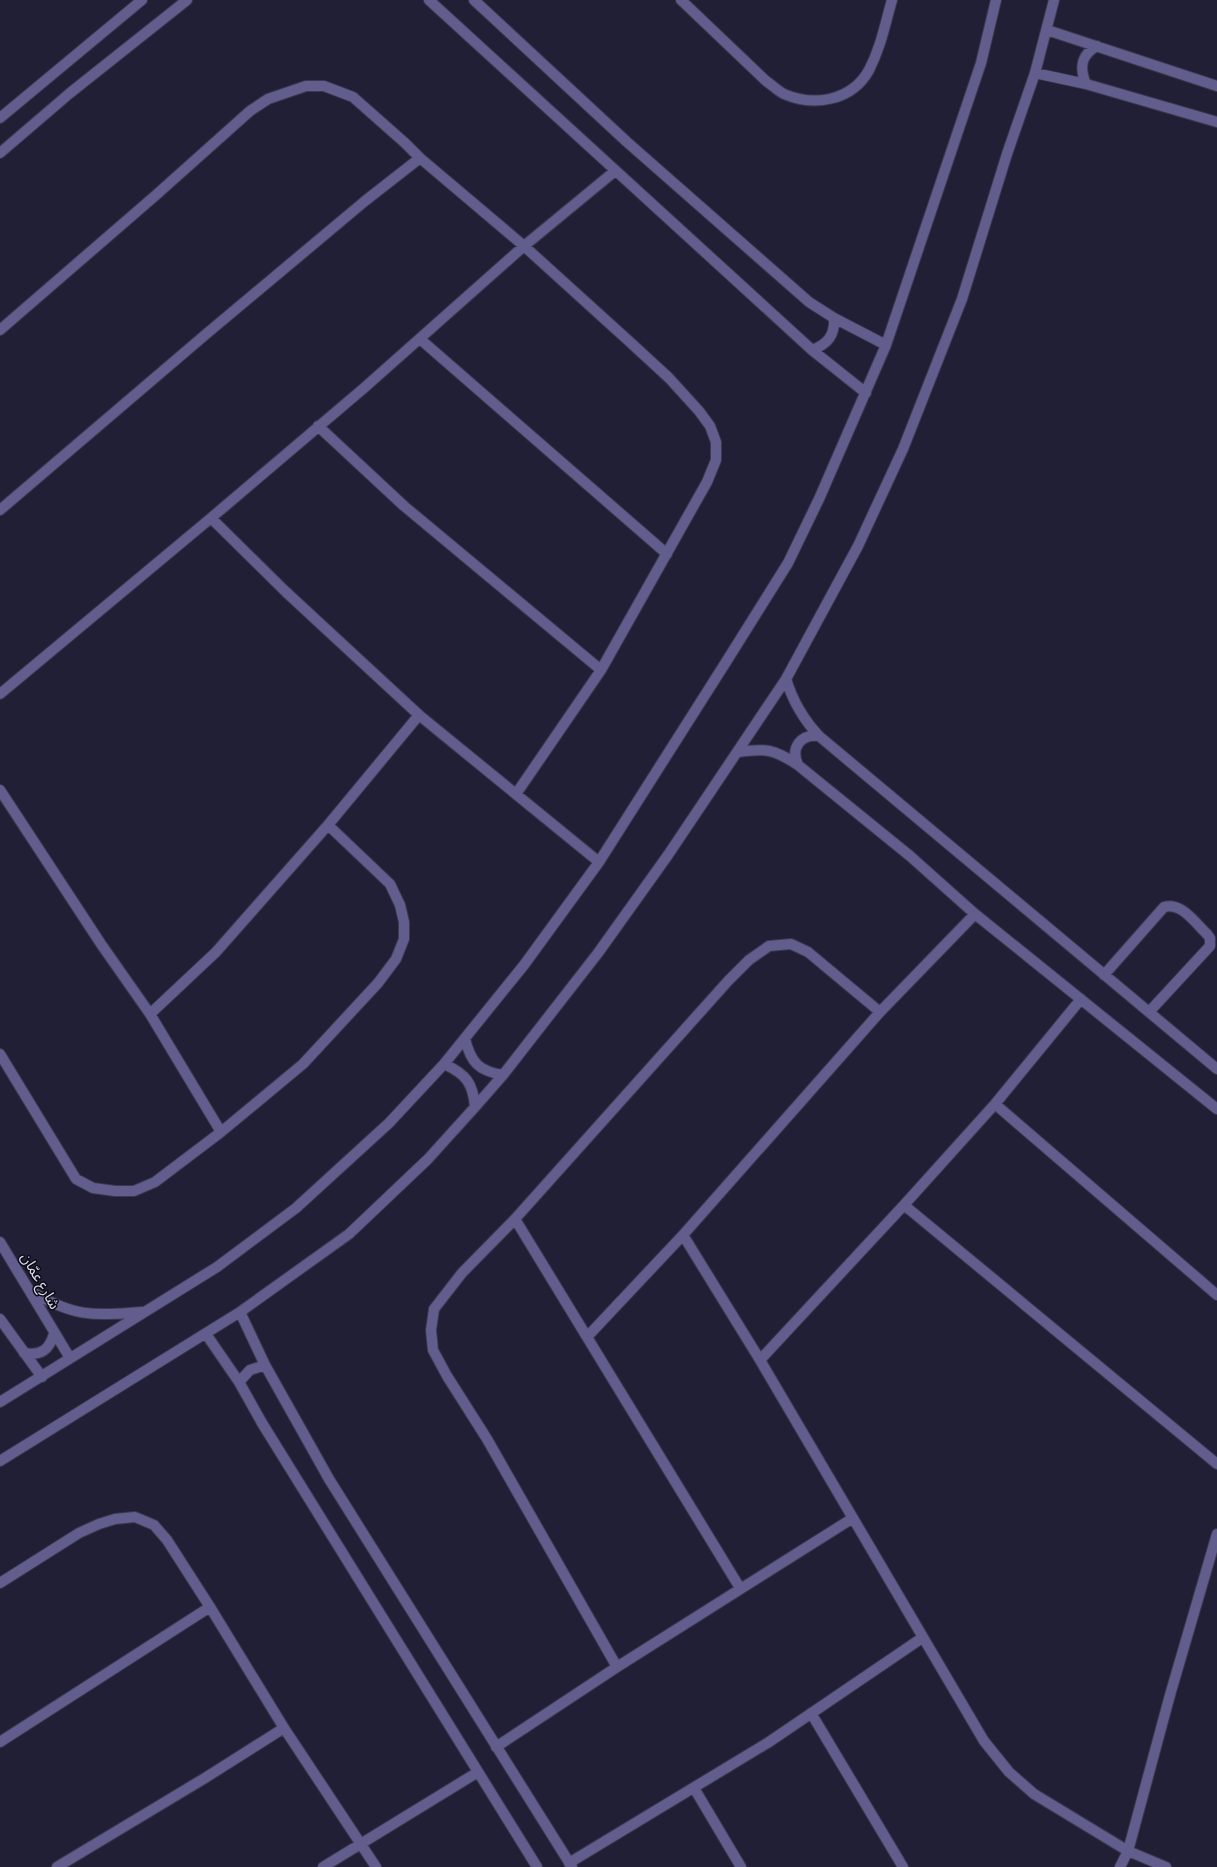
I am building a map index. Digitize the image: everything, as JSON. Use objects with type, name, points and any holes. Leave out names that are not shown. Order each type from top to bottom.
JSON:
[{"type":"street","points":[[0,118],[142,0]]},
{"type":"street","points":[[0,153],[70,93],[187,0]]},
{"type":"street","points":[[429,0],[524,85],[615,171],[812,350],[866,393]]},
{"type":"street","points":[[474,0],[627,142],[809,302],[834,318],[886,345]]},
{"type":"street","points":[[681,0],[766,81],[782,93],[800,100],[824,101],[851,92],[868,70],[885,31],[890,1]]},
{"type":"street","points":[[0,1402],[218,1267],[296,1208],[389,1123],[444,1064],[524,965],[599,862],[788,563],[819,499],[886,345],[981,63],[996,0]]},
{"type":"street","points":[[0,1461],[240,1312],[349,1234],[428,1159],[503,1076],[598,953],[738,752],[786,679],[858,546],[903,449],[962,300],[1007,154],[1035,73],[1054,0]]},
{"type":"street","points":[[1047,30],[1217,86]]},
{"type":"street","points":[[1086,84],[1082,76],[1083,59],[1087,52],[1097,46]]},
{"type":"street","points":[[1035,73],[1086,84],[1217,122]]},
{"type":"street","points":[[0,330],[151,200],[250,111],[268,99],[306,86],[324,86],[353,97],[420,158],[524,246],[669,378],[699,411],[710,426],[716,442],[716,460],[707,482],[668,554],[601,670],[516,794]]},
{"type":"street","points":[[0,510],[198,340],[365,201],[420,158]]},
{"type":"street","points":[[0,694],[211,518],[420,339],[524,246],[615,171]]},
{"type":"street","points":[[812,350],[827,343],[831,337],[834,327],[834,318]]},
{"type":"street","points":[[420,339],[668,554]]},
{"type":"street","points":[[318,426],[404,506],[601,670]]},
{"type":"street","points":[[211,518],[286,592],[419,715],[599,862]]},
{"type":"street","points":[[786,679],[790,694],[801,714],[819,736],[1217,1069]]},
{"type":"street","points":[[150,1014],[216,952],[328,825],[419,715]]},
{"type":"street","points":[[798,765],[794,758],[798,742],[812,735],[819,736]]},
{"type":"street","points":[[738,752],[760,749],[769,750],[780,754],[798,765],[910,856],[975,914],[1082,999],[1217,1110]]},
{"type":"street","points":[[0,790],[101,944],[150,1014],[222,1132]]},
{"type":"street","points":[[0,1054],[76,1179],[93,1188],[115,1191],[134,1190],[156,1182],[222,1132],[303,1064],[378,983],[396,959],[404,939],[404,922],[400,905],[390,884],[328,825]]},
{"type":"street","points":[[1104,975],[1164,907],[1170,906],[1180,908],[1207,934],[1210,938],[1210,946],[1149,1012]]},
{"type":"street","points":[[587,1337],[683,1235],[880,1012],[975,914]]},
{"type":"street","points":[[617,1667],[486,1439],[447,1376],[434,1350],[431,1330],[434,1309],[462,1273],[515,1219],[728,980],[749,960],[769,946],[791,944],[808,952],[880,1012]]},
{"type":"street","points":[[760,1360],[904,1205],[995,1104],[1082,999]]},
{"type":"street","points":[[465,1039],[468,1053],[477,1065],[489,1073],[503,1076]]},
{"type":"street","points":[[444,1064],[457,1070],[468,1080],[474,1092],[475,1107]]},
{"type":"street","points":[[995,1104],[1217,1295]]},
{"type":"street","points":[[904,1205],[1217,1464]]},
{"type":"street","points":[[515,1219],[740,1588]]},
{"type":"street","points":[[683,1235],[760,1360],[922,1638],[984,1741],[1009,1772],[1034,1794],[1128,1851],[1166,1867]]},
{"type":"street","name":"شارع عمّان","points":[[0,1242],[54,1334],[70,1358]]},
{"type":"street","points":[[28,1289],[68,1310],[84,1314],[103,1315],[145,1312]]},
{"type":"street","points":[[240,1312],[265,1365],[329,1479],[571,1865],[811,1713],[922,1638]]},
{"type":"street","points":[[0,1319],[42,1377]]},
{"type":"street","points":[[24,1353],[31,1354],[44,1351],[51,1344],[54,1334]]},
{"type":"street","points":[[206,1334],[239,1382],[262,1423],[537,1867]]},
{"type":"street","points":[[239,1382],[250,1370],[265,1365]]},
{"type":"street","points":[[0,1583],[79,1533],[115,1518],[135,1517],[154,1525],[167,1540],[284,1728],[376,1867]]},
{"type":"street","points":[[496,1747],[740,1588],[853,1518]]},
{"type":"street","points":[[1120,1867],[1128,1851],[1170,1695],[1217,1534]]},
{"type":"street","points":[[0,1742],[210,1607]]},
{"type":"street","points":[[811,1713],[903,1867]]},
{"type":"street","points":[[57,1867],[284,1728]]},
{"type":"street","points":[[323,1867],[478,1772]]},
{"type":"street","points":[[694,1788],[741,1867]]}]
